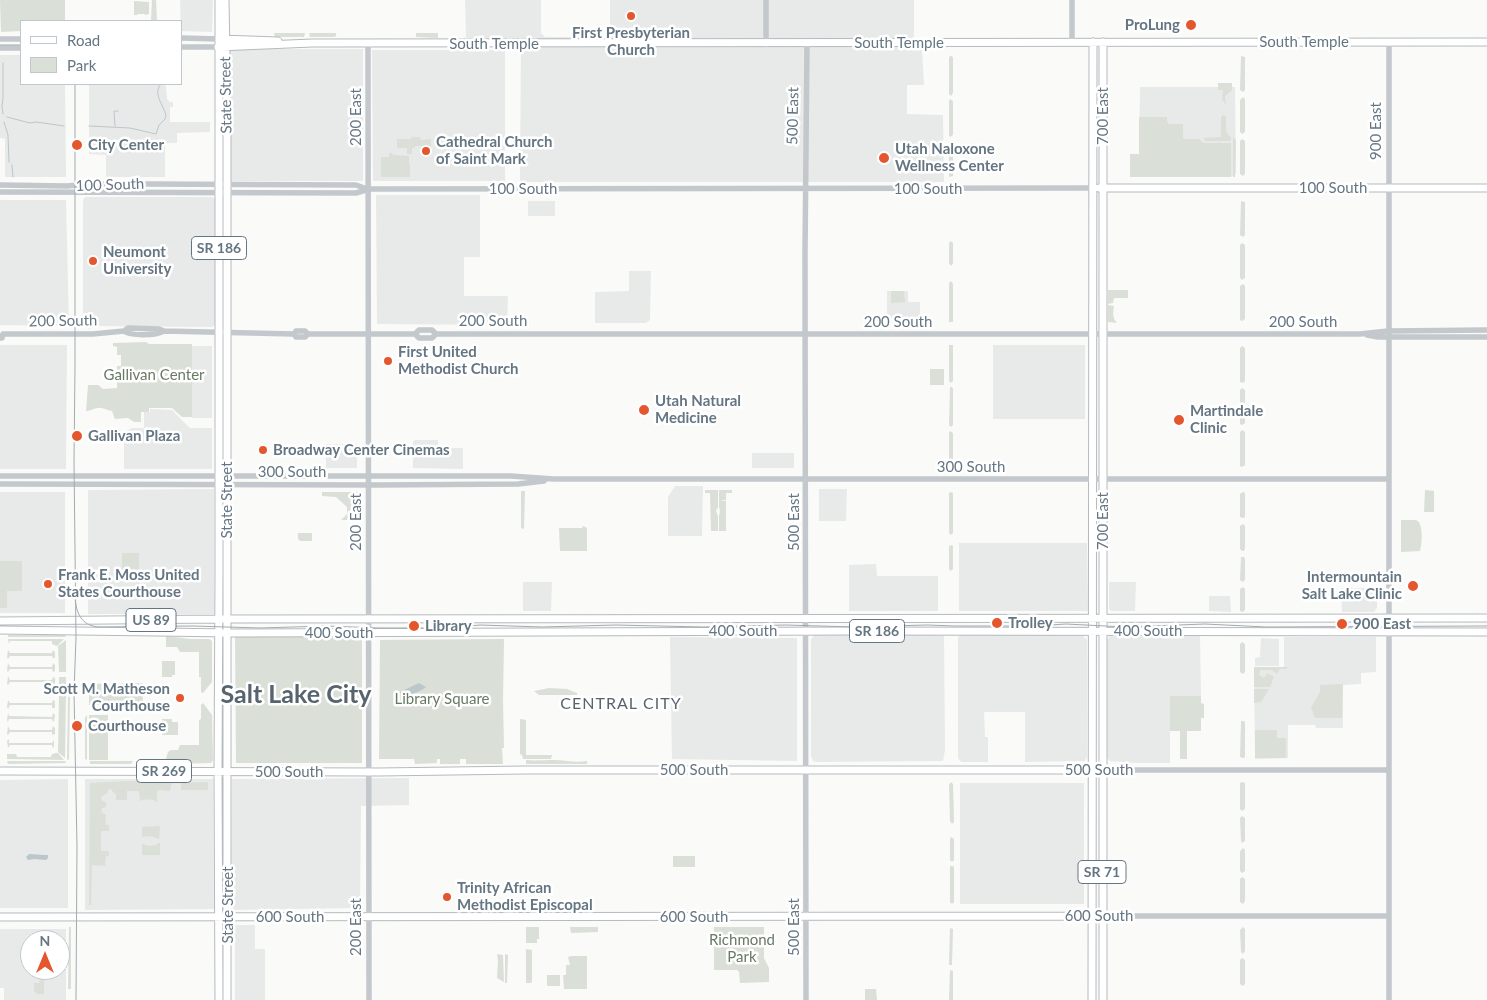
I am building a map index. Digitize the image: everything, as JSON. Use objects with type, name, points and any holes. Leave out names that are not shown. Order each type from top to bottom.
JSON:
[{"type":"main road","name":"State Street","points":[[219,0],[222,43],[223,184],[223,333],[218,619],[219,1000]]},
{"type":"main road","name":"State Street","points":[[222,43],[225,0]]},
{"type":"main road","name":"South Temple","points":[[222,43],[274,40],[312,43],[766,44],[1487,42]]},
{"type":"main road","name":"700 East","points":[[1093,42],[1093,1000]]},
{"type":"main road","name":"700 East","points":[[1103,42],[1103,1000]]},
{"type":"main road","name":"100 South","points":[[1093,188],[1487,188]]},
{"type":"main road","name":"State Street","points":[[223,333],[228,485],[228,1000]]},
{"type":"main road","name":"400 South","points":[[0,621],[218,619],[1487,618]]},
{"type":"main road","name":"400 South","points":[[0,630],[218,633],[806,631],[1487,632]]},
{"type":"main road","name":"500 South","points":[[0,771],[1103,770]]},
{"type":"main road","name":"600 South","points":[[0,917],[1103,916]]},
{"type":"street","points":[[766,0],[766,44]]},
{"type":"street","points":[[1072,0],[1072,42]]},
{"type":"street","name":"South Temple","points":[[182,38],[222,43]]},
{"type":"street","points":[[0,39],[20,39]]},
{"type":"street","name":"900 East","points":[[1389,42],[1389,1000]]},
{"type":"street","name":"South Temple","points":[[182,47],[222,43]]},
{"type":"street","name":"200 East","points":[[368,43],[368,1000]]},
{"type":"street","name":"500 East","points":[[806,1000],[805,189],[807,43]]},
{"type":"street","points":[[0,48],[20,48]]},
{"type":"street","name":"100 South","points":[[0,185],[356,185],[369,189]]},
{"type":"street","points":[[12,193],[30,189],[32,185]]},
{"type":"street","name":"100 South","points":[[0,192],[223,193],[356,192],[369,189],[1093,188]]},
{"type":"street","name":"200 South","points":[[1,334],[93,334],[124,331],[128,328],[159,328],[164,332]]},
{"type":"street","name":"200 South","points":[[124,331],[127,334],[159,334],[164,332],[294,334],[296,331],[305,330],[308,334],[415,334],[419,330],[432,330],[436,334],[1360,334],[1378,337],[1388,334],[1487,330]]},
{"type":"street","name":"200 South","points":[[1388,334],[1487,337]]},
{"type":"street","name":"300 South","points":[[0,476],[144,476],[219,480],[228,485],[518,484],[554,479]]},
{"type":"street","points":[[73,481],[134,479],[136,476]]},
{"type":"street","points":[[144,476],[144,484]]},
{"type":"street","points":[[0,484],[158,484],[202,479],[219,480],[227,476]]},
{"type":"street","name":"300 South","points":[[227,476],[511,476],[554,479],[806,480],[1388,479]]},
{"type":"street","points":[[289,476],[290,484]]},
{"type":"street","name":"500 South","points":[[1103,770],[1389,770]]},
{"type":"street","name":"600 South","points":[[1103,916],[1389,916]]},
{"type":"shaded area","points":[[180,0],[213,0],[212,32],[182,31]]},
{"type":"shaded area","points":[[465,0],[541,0],[541,33],[545,37],[606,37],[610,33],[610,0],[914,0],[914,48],[922,48],[924,85],[907,85],[907,114],[943,115],[944,182],[520,182],[521,38],[466,38]]},
{"type":"shaded area","points":[[230,49],[363,49],[363,181],[231,181]]},
{"type":"shaded area","points":[[372,50],[505,50],[505,181],[373,181]]},
{"type":"shaded area","points":[[0,55],[20,55],[20,85],[65,85],[66,177],[5,177],[5,139],[0,138]]},
{"type":"shaded area","points":[[89,85],[165,85],[167,99],[173,102],[173,107],[170,107],[170,122],[210,122],[210,132],[177,133],[177,143],[165,143],[165,177],[106,177],[106,155],[89,154]]},
{"type":"shaded area","points":[[1140,87],[1235,87],[1236,174],[1231,177],[1130,177],[1130,154],[1139,154]]},
{"type":"shaded area","points":[[376,195],[480,195],[480,257],[464,257],[464,296],[508,296],[507,325],[377,324]]},
{"type":"shaded area","points":[[84,198],[215,198],[215,325],[212,327],[91,326],[89,329],[83,326],[83,202]]},
{"type":"shaded area","points":[[0,200],[66,200],[69,326],[0,325]]},
{"type":"shaded area","points":[[528,201],[555,201],[555,216],[528,216]]},
{"type":"shaded area","points":[[629,271],[651,271],[650,320],[646,323],[595,323],[595,292],[629,291]]},
{"type":"shaded area","points":[[887,291],[908,291],[908,302],[920,302],[920,322],[887,323]]},
{"type":"shaded area","points":[[0,345],[67,345],[66,469],[0,469]]},
{"type":"shaded area","points":[[993,345],[1085,345],[1085,419],[993,419]]},
{"type":"shaded area","points":[[192,346],[212,346],[212,418],[192,418]]},
{"type":"shaded area","points":[[150,409],[172,410],[190,428],[212,428],[212,469],[124,469],[124,432],[132,428],[144,428],[144,412],[150,412]]},
{"type":"shaded area","points":[[415,440],[438,440],[438,448],[463,448],[463,469],[413,468],[413,442]]},
{"type":"shaded area","points":[[326,444],[357,444],[357,468],[326,468]]},
{"type":"shaded area","points":[[752,453],[794,453],[794,468],[752,468]]},
{"type":"shaded area","points":[[675,486],[703,486],[702,536],[668,536],[668,497]]},
{"type":"shaded area","points":[[214,489],[214,614],[88,614],[88,490]]},
{"type":"shaded area","points":[[819,489],[847,489],[846,521],[819,521]]},
{"type":"shaded area","points":[[0,492],[65,492],[65,613],[0,613]]},
{"type":"shaded area","points":[[959,543],[1087,543],[1088,611],[959,611]]},
{"type":"shaded area","points":[[876,564],[877,576],[938,576],[938,611],[849,611],[849,565]]},
{"type":"shaded area","points":[[523,582],[552,582],[551,611],[523,611]]},
{"type":"shaded area","points":[[1109,582],[1136,582],[1135,611],[1111,611],[1109,609]]},
{"type":"shaded area","points":[[1341,588],[1377,588],[1377,608],[1374,612],[1342,612]]},
{"type":"shaded area","points":[[1209,596],[1230,596],[1231,612],[1209,611]]},
{"type":"shaded area","points":[[1057,634],[1083,636],[1087,640],[1087,756],[1085,761],[1025,762],[1025,712],[984,712],[985,737],[988,737],[988,762],[960,761],[958,758],[959,636]]},
{"type":"shaded area","points":[[1111,634],[1194,634],[1195,636],[1200,636],[1201,696],[1170,697],[1170,763],[1110,761],[1107,758],[1107,640]]},
{"type":"shaded area","points":[[814,635],[944,636],[945,750],[943,761],[813,761],[811,756],[811,640]]},
{"type":"shaded area","points":[[670,637],[797,638],[797,761],[672,759]]},
{"type":"shaded area","points":[[1284,637],[1376,637],[1376,672],[1361,673],[1361,684],[1343,685],[1343,728],[1288,725],[1288,758],[1255,759],[1254,667],[1284,667]]},
{"type":"shaded area","points":[[1261,638],[1279,639],[1279,666],[1255,666],[1255,658],[1260,657]]},
{"type":"shaded area","points":[[419,683],[426,687],[412,694],[398,693]]},
{"type":"shaded area","points":[[409,778],[409,805],[361,806],[360,908],[231,910],[232,779]]},
{"type":"shaded area","points":[[68,779],[68,908],[0,908],[0,780]]},
{"type":"shaded area","points":[[85,779],[213,779],[214,909],[85,910]]},
{"type":"shaded area","points":[[960,783],[1084,783],[1084,904],[960,904]]},
{"type":"shaded area","points":[[29,854],[48,855],[48,858],[46,860],[28,860],[26,857]]},
{"type":"shaded area","points":[[235,925],[255,925],[255,949],[265,949],[265,1000],[235,1000]]},
{"type":"shaded area","points":[[0,929],[66,929],[20,930],[20,980],[66,980],[66,1000],[4,1000],[4,988],[0,988]]},
{"type":"green space","points":[[0,0],[65,0],[65,20],[20,20],[20,31],[1,32]]},
{"type":"green space","points":[[152,0],[156,0],[157,20],[151,20]]},
{"type":"green space","points":[[134,1],[149,2],[149,14],[134,15]]},
{"type":"green space","points":[[274,33],[305,33],[304,37],[275,37]]},
{"type":"green space","points":[[309,33],[336,33],[336,36],[310,37]]},
{"type":"green space","points":[[416,33],[438,33],[438,38],[416,37]]},
{"type":"green space","points":[[950,56],[953,58],[953,93],[951,96],[949,94]]},
{"type":"green space","points":[[1241,56],[1245,57],[1245,90],[1243,92],[1240,90]]},
{"type":"green space","points":[[1218,83],[1232,83],[1232,90],[1225,96],[1226,105],[1222,99],[1223,90],[1218,90]]},
{"type":"green space","points":[[1243,97],[1245,99],[1245,132],[1242,134],[1240,132],[1240,100]]},
{"type":"green space","points":[[950,99],[953,101],[953,135],[950,137],[949,101]]},
{"type":"green space","points":[[1223,115],[1226,117],[1226,132],[1231,140],[1205,141],[1204,138],[1221,137],[1221,117]]},
{"type":"green space","points":[[1139,117],[1167,117],[1169,124],[1183,124],[1184,139],[1199,139],[1203,143],[1231,143],[1231,177],[1130,177],[1130,154],[1139,154]]},
{"type":"green space","points":[[411,137],[420,137],[421,140],[431,139],[431,146],[415,146],[415,148],[412,148],[412,154],[407,154],[407,148],[397,148],[397,139],[411,139]]},
{"type":"green space","points":[[1233,137],[1236,140],[1235,177],[1233,177]]},
{"type":"green space","points":[[1242,139],[1245,141],[1245,174],[1243,176],[1240,174],[1240,141]]},
{"type":"green space","points":[[952,141],[953,176],[949,177],[949,142]]},
{"type":"green space","points":[[389,153],[409,156],[410,177],[381,177],[381,157],[389,157]]},
{"type":"green space","points":[[1241,201],[1245,202],[1245,235],[1243,237],[1240,235]]},
{"type":"green space","points":[[951,241],[953,243],[953,263],[951,266],[949,263],[949,243]]},
{"type":"green space","points":[[1242,243],[1245,245],[1245,278],[1242,280],[1240,278],[1240,245]]},
{"type":"green space","points":[[951,281],[953,284],[953,322],[949,322],[949,283]]},
{"type":"green space","points":[[1243,284],[1245,286],[1245,319],[1242,321],[1240,320],[1240,286]]},
{"type":"green space","points":[[1108,290],[1128,290],[1128,298],[1114,298],[1113,303],[1108,304]]},
{"type":"green space","points":[[891,291],[904,291],[905,302],[891,303]]},
{"type":"green space","points":[[1108,305],[1114,306],[1113,313],[1117,323],[1108,322]]},
{"type":"green space","name":"Gallivan Center","points":[[146,342],[149,344],[192,344],[192,417],[182,417],[172,408],[149,408],[149,412],[141,412],[141,422],[134,422],[128,418],[115,419],[112,411],[102,408],[86,411],[88,385],[98,385],[103,389],[117,388],[117,366],[121,366],[121,355],[117,355],[117,347],[113,346],[113,343]]},
{"type":"green space","points":[[949,345],[953,345],[953,381],[951,383],[949,381]]},
{"type":"green space","points":[[1242,346],[1245,348],[1245,381],[1243,383],[1240,382],[1240,348]]},
{"type":"green space","points":[[930,369],[944,369],[944,385],[930,385]]},
{"type":"green space","points":[[950,387],[953,389],[953,425],[951,427],[949,425]]},
{"type":"green space","points":[[1242,388],[1245,390],[1245,423],[1242,425],[1240,424],[1240,390]]},
{"type":"green space","points":[[1242,430],[1245,432],[1245,465],[1242,467],[1240,466],[1240,432]]},
{"type":"green space","points":[[950,431],[953,433],[952,467],[949,465]]},
{"type":"green space","points":[[705,490],[718,490],[718,507],[716,511],[718,531],[711,531],[710,493],[705,493]]},
{"type":"green space","points":[[719,490],[732,490],[732,493],[726,493],[726,500],[720,501],[726,501],[726,531],[719,531]]},
{"type":"green space","points":[[1425,490],[1434,491],[1434,512],[1424,512]]},
{"type":"green space","points":[[521,491],[525,491],[524,529],[521,528]]},
{"type":"green space","points":[[322,492],[359,492],[359,520],[341,520],[347,514],[347,507],[336,497],[322,496]]},
{"type":"green space","points":[[949,493],[953,493],[953,533],[951,535],[949,533]]},
{"type":"green space","points":[[1245,493],[1245,517],[1243,518],[1240,517],[1240,494]]},
{"type":"green space","points":[[1401,520],[1416,520],[1419,522],[1422,536],[1420,551],[1401,552]]},
{"type":"green space","points":[[1243,524],[1245,526],[1245,548],[1242,551],[1240,549],[1240,526]]},
{"type":"green space","points":[[583,526],[587,528],[587,551],[560,551],[559,528],[582,528]]},
{"type":"green space","points":[[298,533],[312,533],[312,541],[300,541]]},
{"type":"green space","points":[[952,545],[953,569],[951,571],[949,569],[949,546]]},
{"type":"green space","points":[[122,553],[139,553],[139,569],[122,569]]},
{"type":"green space","points":[[1241,557],[1245,559],[1245,580],[1243,582],[1240,580]]},
{"type":"green space","points":[[0,561],[22,561],[22,591],[7,591],[7,608],[0,608]]},
{"type":"green space","points":[[1243,587],[1245,589],[1245,610],[1243,612],[1240,611],[1240,589]]},
{"type":"green space","points":[[8,635],[65,635],[66,637],[8,637]]},
{"type":"green space","points":[[166,636],[209,639],[212,641],[212,682],[203,693],[201,692],[201,677],[199,677],[199,652],[180,652],[177,647],[166,647]]},
{"type":"green space","points":[[235,636],[362,636],[362,763],[236,763]]},
{"type":"green space","points":[[8,639],[64,639],[57,646],[52,644],[52,641],[10,641],[9,644]]},
{"type":"green space","name":"Library Square","points":[[504,639],[503,764],[466,764],[466,759],[460,759],[460,764],[440,764],[440,759],[437,759],[437,763],[415,764],[414,759],[379,759],[380,640]]},
{"type":"green space","points":[[66,640],[66,672],[59,672],[58,646]]},
{"type":"green space","points":[[1242,642],[1245,644],[1245,672],[1243,674],[1240,672],[1240,644]]},
{"type":"green space","points":[[8,650],[10,653],[52,653],[53,650],[55,658],[52,656],[10,656],[8,659]]},
{"type":"green space","points":[[162,661],[175,661],[175,675],[172,675],[172,677],[162,677]]},
{"type":"green space","points":[[8,663],[10,667],[52,667],[53,663],[55,671],[53,672],[52,669],[10,669],[8,672]]},
{"type":"green space","points":[[1254,667],[1290,667],[1280,669],[1277,674],[1272,670],[1260,670],[1259,675],[1264,678],[1267,673],[1274,677],[1270,687],[1254,687]]},
{"type":"green space","points":[[8,676],[10,680],[52,680],[53,677],[55,678],[55,684],[53,685],[52,682],[10,682],[8,685]]},
{"type":"green space","points":[[59,677],[66,677],[66,691],[56,692],[59,690]]},
{"type":"green space","points":[[143,683],[143,705],[89,705],[89,684]]},
{"type":"green space","points":[[1343,684],[1342,718],[1315,718],[1311,708],[1320,692],[1320,685]]},
{"type":"green space","points":[[549,688],[567,689],[577,693],[577,695],[539,695],[534,691]]},
{"type":"green space","points":[[1254,689],[1269,689],[1261,702],[1254,703]]},
{"type":"green space","points":[[56,693],[66,694],[65,758],[58,752],[59,695]]},
{"type":"green space","points":[[1170,696],[1201,696],[1201,703],[1204,704],[1204,718],[1201,718],[1201,731],[1187,731],[1187,759],[1180,759],[1180,731],[1170,731]]},
{"type":"green space","points":[[68,697],[70,697],[69,760],[67,759]]},
{"type":"green space","points":[[8,700],[10,703],[52,703],[53,700],[55,701],[55,708],[52,708],[52,705],[10,705],[8,709]]},
{"type":"green space","points":[[203,703],[212,715],[213,760],[211,763],[169,764],[166,759],[168,752],[171,750],[178,750],[180,745],[199,745],[199,720],[201,719],[201,705]]},
{"type":"green space","points":[[8,713],[9,716],[52,717],[53,713],[55,715],[53,722],[52,719],[9,719],[8,722]]},
{"type":"green space","points":[[87,715],[87,760],[85,759],[85,718]]},
{"type":"green space","points":[[89,715],[108,715],[108,760],[89,760]]},
{"type":"green space","points":[[162,719],[172,719],[172,722],[178,722],[178,735],[162,735]]},
{"type":"green space","points":[[520,719],[526,720],[526,755],[552,755],[551,759],[523,759],[520,754]]},
{"type":"green space","points":[[1241,721],[1245,722],[1245,757],[1243,758],[1240,757]]},
{"type":"green space","points":[[8,726],[10,730],[52,730],[53,726],[55,734],[52,735],[52,732],[10,732],[8,735]]},
{"type":"green space","points":[[1255,730],[1277,730],[1277,738],[1286,738],[1286,758],[1255,758]]},
{"type":"green space","points":[[9,739],[9,743],[52,743],[54,740],[54,747],[52,745],[10,745],[8,748],[7,741]]},
{"type":"green space","points":[[58,753],[64,760],[7,759],[7,754],[16,754],[17,757],[51,757],[52,754]]},
{"type":"green space","points":[[526,760],[587,761],[587,764],[526,764]]},
{"type":"green space","points":[[7,761],[65,761],[66,763],[8,764]]},
{"type":"green space","points":[[90,761],[133,761],[131,764],[90,764]]},
{"type":"green space","points":[[172,781],[170,791],[157,791],[157,802],[148,799],[140,801],[139,791],[127,791],[127,800],[116,800],[116,794],[111,789],[101,797],[102,801],[106,802],[106,807],[102,808],[101,812],[106,815],[105,822],[106,825],[109,825],[109,831],[101,831],[101,851],[109,851],[109,856],[106,856],[106,866],[92,865],[91,905],[89,905],[90,783]]},
{"type":"green space","points":[[208,782],[208,790],[181,790],[181,783]]},
{"type":"green space","points":[[951,782],[953,784],[954,822],[952,824],[950,821],[949,785]]},
{"type":"green space","points":[[1240,783],[1245,783],[1245,809],[1242,811],[1240,809]]},
{"type":"green space","points":[[1242,816],[1245,818],[1245,841],[1242,843],[1240,818]]},
{"type":"green space","points":[[159,826],[159,839],[150,836],[142,837],[142,827]]},
{"type":"green space","points":[[951,837],[954,839],[954,860],[952,862],[950,860]]},
{"type":"green space","points":[[160,843],[160,855],[142,855],[142,844],[149,846],[157,845]]},
{"type":"green space","points":[[1243,848],[1245,850],[1245,871],[1242,873],[1240,871],[1240,851]]},
{"type":"green space","points":[[673,856],[695,856],[695,867],[673,867]]},
{"type":"green space","points":[[950,866],[954,868],[954,902],[952,904],[950,902]]},
{"type":"green space","points":[[1242,877],[1245,879],[1245,901],[1243,904],[1240,902],[1240,879]]},
{"type":"green space","points":[[69,927],[71,927],[71,989],[68,989],[68,980],[70,980]]},
{"type":"green space","points":[[526,927],[539,927],[537,943],[526,943]]},
{"type":"green space","points":[[570,927],[598,927],[598,932],[571,933]]},
{"type":"green space","name":"Richmond Park","points":[[714,927],[764,927],[764,958],[769,968],[769,982],[740,983],[737,970],[714,970]]},
{"type":"green space","points":[[1243,927],[1245,929],[1245,951],[1243,954],[1241,952],[1240,930]]},
{"type":"green space","points":[[950,928],[953,929],[952,965],[949,965]]},
{"type":"green space","points":[[526,949],[532,950],[531,983],[526,983]]},
{"type":"green space","points":[[497,954],[503,955],[504,982],[497,978]]},
{"type":"green space","points":[[505,954],[508,955],[507,983],[505,983]]},
{"type":"green space","points":[[587,956],[587,989],[564,989],[563,975],[566,975],[566,965],[570,965],[568,957]]},
{"type":"green space","points":[[1242,958],[1245,960],[1245,984],[1243,986],[1240,984],[1240,960]]},
{"type":"green space","points":[[950,970],[953,971],[953,1000],[949,1000]]},
{"type":"green space","points":[[547,975],[560,975],[560,986],[547,986]]},
{"type":"green space","points":[[40,980],[44,980],[44,994],[37,994],[34,991],[34,983],[39,983]]},
{"type":"green space","points":[[865,989],[876,989],[877,1000],[865,1000]]},
{"type":"waterway","points":[[3,63],[3,114]]},
{"type":"waterway","points":[[89,126],[130,128],[156,134],[159,125],[166,116],[158,96],[160,85]]},
{"type":"waterway","points":[[115,126],[114,111],[118,111]]},
{"type":"waterway","points":[[7,117],[30,123],[36,122],[64,126]]},
{"type":"waterway","points":[[4,122],[8,135],[9,162]]},
{"type":"waterway","points":[[12,165],[13,177]]},
{"type":"tram line","points":[[0,45],[20,45]]},
{"type":"tram line","points":[[75,85],[74,462],[76,638],[74,692],[77,846],[76,1000]]},
{"type":"tram line","points":[[75,597],[80,617],[87,624],[98,627],[193,626],[260,628],[326,626],[448,628],[480,625],[542,627],[616,625],[853,627],[927,625],[1034,626],[1066,624],[1125,627],[1205,624],[1266,627],[1487,626]]},
{"type":"place","name":"First Presbyterian Church","points":[[631,16]]},
{"type":"place","name":"ProLung","points":[[1191,25]]},
{"type":"place","name":"City Center","points":[[77,145]]},
{"type":"place","name":"Cathedral Church of Saint Mark","points":[[426,151]]},
{"type":"place","name":"Utah Naloxone Wellness Center","points":[[884,158]]},
{"type":"place","name":"Neumont University","points":[[93,261]]},
{"type":"place","name":"First United Methodist Church","points":[[388,361]]},
{"type":"place","name":"Utah Natural Medicine","points":[[644,410]]},
{"type":"place","name":"Martindale Clinic","points":[[1179,420]]},
{"type":"place","name":"Gallivan Plaza","points":[[77,436]]},
{"type":"place","name":"Broadway Center Cinemas","points":[[263,450]]},
{"type":"place","name":"Frank E. Moss United States Courthouse","points":[[48,584]]},
{"type":"place","name":"Intermountain Salt Lake Clinic","points":[[1413,586]]},
{"type":"place","name":"Trolley","points":[[997,623]]},
{"type":"place","name":"900 East","points":[[1342,624]]},
{"type":"place","name":"Library","points":[[414,626]]},
{"type":"place","name":"Scott M. Matheson Courthouse","points":[[180,698]]},
{"type":"place","name":"Courthouse","points":[[77,726]]},
{"type":"place","name":"Trinity African Methodist Episcopal","points":[[447,897]]},
{"type":"district","name":"Salt Lake City","points":[[296,695]]},
{"type":"district","name":"CENTRAL CITY","points":[[621,704]]}]
